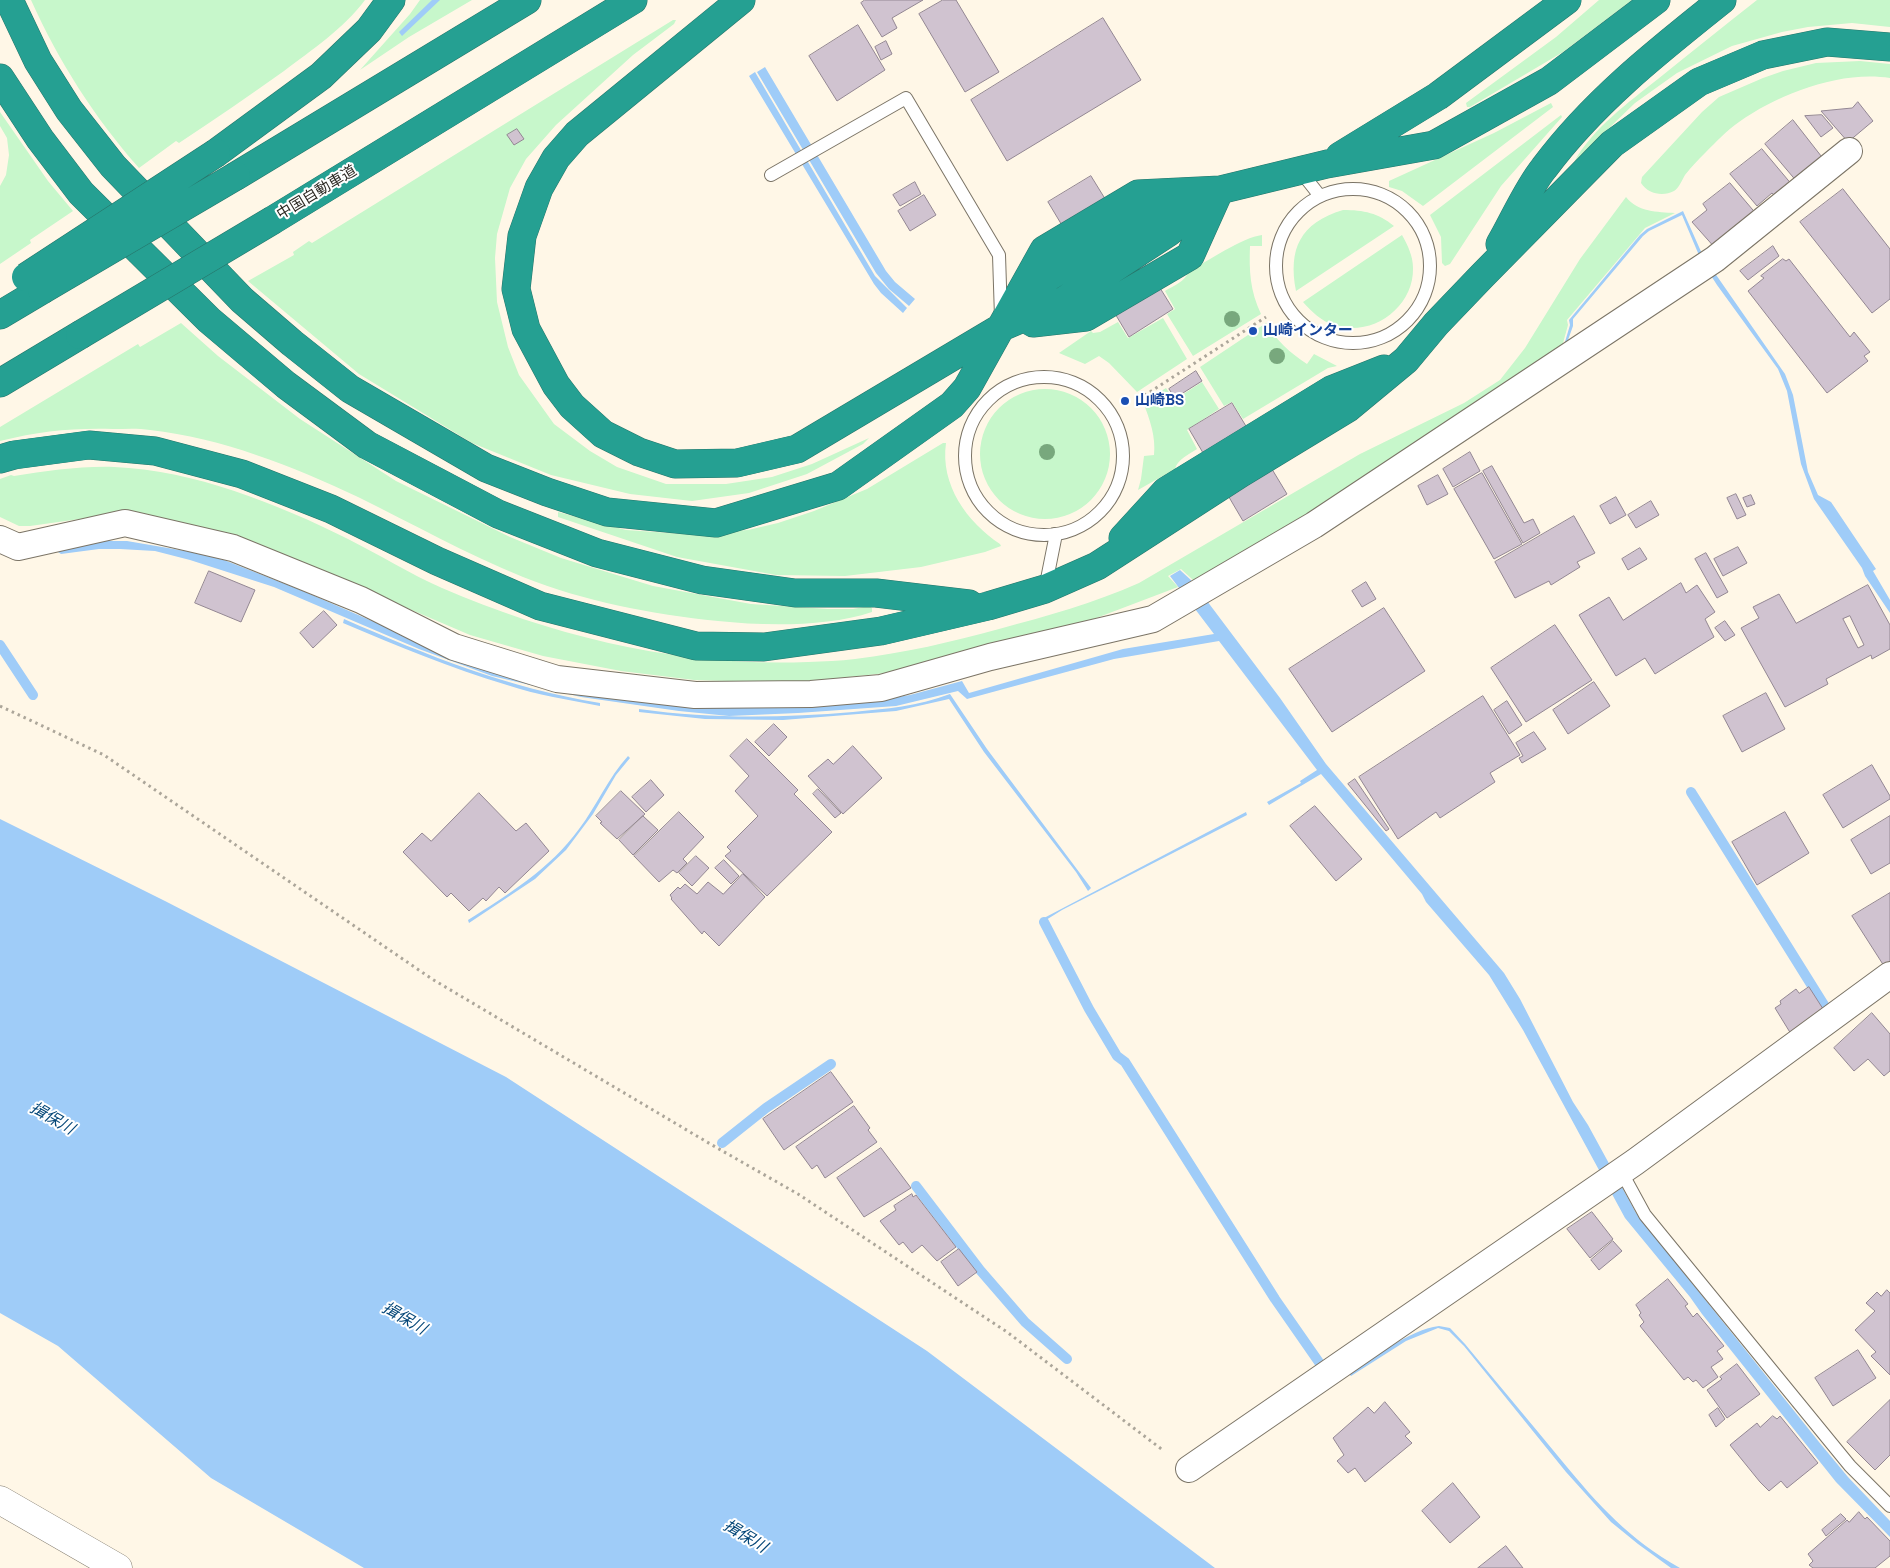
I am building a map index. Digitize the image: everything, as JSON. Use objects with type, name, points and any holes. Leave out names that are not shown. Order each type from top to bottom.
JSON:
[{"type":"highway","points":[[10,0],[38,61],[69,110],[112,166],[242,300],[292,343],[350,389],[486,468],[547,492],[607,512],[716,523],[838,486],[952,405],[976,396],[1002,326]]},
{"type":"highway","points":[[0,315],[34,284],[320,76],[369,30],[391,0]]},
{"type":"highway","points":[[0,295],[34,284],[236,176],[527,0]]},
{"type":"highway","name":"中国自動車道","points":[[0,383],[273,220],[633,0]]},
{"type":"highway","points":[[741,0],[577,134],[556,158],[539,188],[522,236],[516,289],[526,329],[556,385],[572,406],[603,434],[639,452],[675,464],[737,463],[798,450],[1002,326],[1040,282],[1152,215],[1220,190],[1314,168],[1434,145],[1549,81],[1656,0]]},
{"type":"highway","points":[[1314,168],[1438,96],[1568,0]]},
{"type":"highway","points":[[1482,276],[1543,169],[1589,113],[1660,50],[1722,0]]},
{"type":"highway","points":[[0,459],[14,454],[89,446],[155,451],[233,472],[331,509],[437,561],[540,606],[696,646],[764,647],[881,632],[988,606],[1045,589],[1097,566],[1166,491],[1331,390],[1406,360],[1420,325],[1482,276],[1612,144],[1698,82],[1763,55],[1827,42],[1890,47]]},
{"type":"highway","points":[[0,78],[40,139],[81,193],[210,320],[286,385],[367,445],[498,514],[597,553],[702,580],[795,593],[876,594],[988,606]]},
{"type":"highway","points":[[1002,326],[1086,317],[1190,256],[1220,190]]},
{"type":"street","points":[[0,539],[18,547],[125,523],[233,548],[361,600],[454,647],[557,679],[696,695],[811,694],[881,688],[990,656],[1153,620],[1314,525],[1716,259],[1849,151]]},
{"type":"street","points":[[1189,1469],[1621,1171],[1890,975]]},
{"type":"street","points":[[0,1500],[118,1568]]},
{"type":"lane","points":[[771,175],[906,98],[999,254],[1002,326]]},
{"type":"lane","points":[[1314,168],[1320,196]]},
{"type":"lane","points":[[1350,187],[1376,191],[1399,203],[1417,222],[1427,245],[1430,271],[1423,296],[1420,325],[1399,328],[1379,340],[1356,344],[1332,342],[1310,332],[1293,316],[1281,293],[1276,268],[1281,243],[1293,220],[1320,196],[1350,187]]},
{"type":"lane","points":[[1043,376],[1070,381],[1094,394],[1112,414],[1122,439],[1123,466],[1114,492],[1098,514],[1076,528],[1054,534],[1025,533],[1002,523],[983,507],[970,485],[965,460],[968,434],[978,412],[976,396],[996,393],[1018,381],[1043,376]]},
{"type":"lane","points":[[1045,589],[1056,534],[1054,534]]},
{"type":"lane","points":[[1621,1171],[1644,1215],[1850,1466],[1890,1506]]},
{"type":"path","points":[[1139,399],[1266,316]]},
{"type":"path","points":[[0,706],[104,755],[432,979],[798,1194],[1007,1332],[1189,1469]]},
{"type":"green space","points":[[31,0],[365,0],[338,29],[284,71],[179,143],[176,141],[139,168],[92,109],[53,45]]},
{"type":"green space","points":[[420,0],[472,0],[409,37],[360,70],[410,14]]},
{"type":"green space","points":[[1599,0],[1632,0],[1563,52],[1467,107],[1466,103],[1556,37]]},
{"type":"green space","points":[[1757,0],[1890,0],[1890,27],[1852,23],[1808,27],[1732,46],[1677,73],[1635,103],[1574,162],[1591,138],[1612,116]]},
{"type":"green space","points":[[673,20],[676,20],[674,24],[633,55],[556,125],[526,159],[510,188],[497,234],[495,258],[497,302],[508,347],[519,375],[554,424],[590,451],[617,467],[666,484],[726,484],[772,477],[812,464],[869,438],[863,444],[807,474],[749,493],[692,501],[630,494],[551,475],[472,443],[359,374],[248,281],[294,255],[293,252],[309,241],[312,243]]},
{"type":"green space","points":[[1860,61],[1890,64],[1890,78],[1871,76],[1831,81],[1811,86],[1772,102],[1739,122],[1717,140],[1692,166],[1674,191],[1665,194],[1656,193],[1648,190],[1641,183],[1642,177],[1702,112],[1719,97],[1783,71],[1816,63]]},
{"type":"green space","points":[[1551,103],[1553,107],[1423,206],[1402,191],[1389,187],[1389,181],[1494,133]]},
{"type":"green space","points":[[0,112],[48,181],[73,211],[30,240],[31,243],[0,264],[0,186],[6,175],[9,155],[7,138],[0,126]]},
{"type":"green space","points":[[1561,115],[1562,117],[1501,186],[1450,264],[1445,266],[1442,263],[1441,237],[1430,215]]},
{"type":"green space","points":[[1626,197],[1636,206],[1642,208],[1675,213],[1645,228],[1567,320],[1568,325],[1560,354],[1316,512],[1193,580],[1181,569],[1168,576],[1178,587],[1070,628],[886,673],[793,683],[694,680],[621,671],[543,656],[470,635],[386,599],[101,516],[30,526],[19,526],[0,517],[0,479],[11,475],[89,467],[144,470],[204,482],[264,502],[293,513],[348,539],[430,583],[486,606],[576,635],[621,646],[714,660],[761,662],[844,660],[910,650],[964,638],[1053,614],[1105,597],[1139,583],[1360,454],[1464,403],[1500,380],[1525,348],[1580,259]]},
{"type":"green space","points":[[1343,210],[1370,213],[1394,226],[1296,291],[1294,262],[1300,240],[1316,222],[1328,215]]},
{"type":"green space","points":[[1262,235],[1262,246],[1250,246],[1252,289],[1261,314],[1193,356],[1167,314],[1175,309],[1165,291],[1182,281],[1188,272],[1214,256],[1245,240]]},
{"type":"green space","points":[[1402,235],[1412,259],[1411,282],[1406,296],[1388,316],[1376,323],[1348,328],[1334,325],[1321,319],[1303,302]]},
{"type":"green space","points":[[1163,318],[1187,359],[1137,392],[1109,363],[1099,356],[1085,364],[1059,353],[1091,331],[1093,333],[1100,332],[1118,322],[1128,338]]},
{"type":"green space","points":[[181,323],[218,356],[300,419],[396,481],[510,537],[561,558],[653,586],[751,604],[828,609],[853,609],[869,606],[872,608],[872,612],[816,623],[756,624],[643,611],[595,600],[523,577],[481,559],[358,497],[308,475],[256,455],[204,439],[145,429],[98,429],[43,433],[0,441],[0,427],[138,344],[140,347]]},
{"type":"green space","points":[[1266,323],[1284,346],[1307,364],[1314,354],[1337,366],[1328,368],[1243,419],[1232,402],[1224,406],[1200,367]]},
{"type":"green space","points":[[1202,382],[1219,409],[1187,430],[1197,449],[1181,460],[1175,469],[1138,490],[1144,456],[1154,455],[1152,428],[1143,402],[1166,388],[1174,400]]},
{"type":"green space","points":[[1045,389],[1070,394],[1091,408],[1105,429],[1110,454],[1105,479],[1091,500],[1070,514],[1045,519],[1020,514],[999,500],[985,479],[980,454],[985,429],[999,408],[1020,394]]},
{"type":"green space","points":[[943,443],[946,443],[947,473],[958,501],[977,525],[1001,546],[985,552],[921,567],[845,576],[776,575],[677,557],[558,517],[558,512],[626,530],[685,534],[748,530],[778,523],[814,511],[867,489]]},
{"type":"water","points":[[432,0],[440,0],[402,36],[399,32]]},
{"type":"water","points":[[765,67],[886,271],[895,282],[915,299],[909,306],[889,289],[876,273],[757,72]]},
{"type":"water","points":[[755,72],[875,276],[907,308],[903,313],[874,284],[749,76]]},
{"type":"water","points":[[1683,211],[1703,256],[1785,374],[1793,395],[1808,472],[1818,495],[1831,502],[1876,569],[1873,571],[1890,600],[1890,613],[1865,576],[1862,568],[1814,499],[1801,464],[1787,391],[1778,369],[1701,260],[1682,215],[1649,231],[1643,236],[1573,319],[1573,326],[1563,354],[1570,325],[1569,320],[1640,235],[1647,229]]},
{"type":"water","points":[[94,541],[127,541],[197,553],[224,560],[303,591],[416,640],[731,708],[771,708],[873,701],[910,695],[962,681],[969,693],[1123,649],[1214,634],[1170,576],[1180,570],[1192,581],[1280,698],[1326,764],[1504,973],[1520,999],[1573,1102],[1588,1125],[1636,1213],[1819,1442],[1848,1477],[1890,1521],[1890,1537],[1836,1482],[1625,1218],[1523,1030],[1489,975],[1426,902],[1422,894],[1321,774],[1269,805],[1267,802],[1301,783],[1300,781],[1317,770],[1219,641],[1114,659],[967,699],[958,691],[896,706],[729,716],[581,697],[492,676],[419,649],[274,587],[190,560],[155,551],[99,549],[61,554],[58,552],[61,545]]},
{"type":"water","points":[[344,619],[407,646],[501,680],[566,697],[600,703],[600,706],[530,692],[465,671],[343,623]]},
{"type":"water","points":[[950,694],[987,749],[1091,888],[1088,891],[1076,872],[984,752],[949,699],[896,711],[783,720],[705,719],[639,712],[639,709],[719,716],[826,714],[902,706]]},
{"type":"water","points":[[628,756],[630,758],[616,775],[593,814],[566,850],[535,879],[469,923],[468,920],[542,869],[568,843],[591,811],[614,773]]},
{"type":"water","points":[[1246,812],[1247,815],[1046,920],[1044,918]]},
{"type":"water","name":"揖保川","points":[[0,819],[165,901],[506,1077],[927,1351],[1215,1568],[364,1568],[211,1478],[58,1346],[0,1313]]},
{"type":"water","points":[[1439,1326],[1450,1328],[1465,1344],[1602,1507],[1645,1545],[1680,1568],[1671,1568],[1611,1522],[1566,1472],[1464,1346],[1449,1331],[1438,1328],[1406,1341],[1351,1376],[1349,1374],[1404,1339]]},
{"type":"building","points":[[865,0],[923,0],[892,18],[897,28],[882,37],[861,3]]},
{"type":"building","points":[[943,0],[956,0],[999,72],[965,92],[919,14]]},
{"type":"building","points":[[1103,18],[1141,80],[1007,161],[971,100]]},
{"type":"building","points":[[858,25],[885,70],[837,101],[809,56]]},
{"type":"building","points":[[886,41],[892,54],[881,60],[875,47]]},
{"type":"building","points":[[1858,102],[1873,121],[1848,142],[1821,111],[1852,108]]},
{"type":"building","points":[[1822,115],[1833,128],[1821,137],[1805,116]]},
{"type":"building","points":[[1793,120],[1825,161],[1798,183],[1765,144]]},
{"type":"building","points":[[517,129],[524,139],[514,145],[507,135]]},
{"type":"building","points":[[1762,149],[1793,186],[1777,199],[1772,193],[1757,206],[1730,174]]},
{"type":"building","points":[[1091,176],[1173,309],[1129,337],[1048,202]]},
{"type":"building","points":[[915,182],[921,194],[900,206],[893,195]]},
{"type":"building","points":[[1730,183],[1758,216],[1716,249],[1692,222],[1707,210],[1703,204]]},
{"type":"building","points":[[1843,189],[1890,249],[1890,299],[1872,313],[1800,222]]},
{"type":"building","points":[[924,195],[936,215],[910,231],[898,211]]},
{"type":"building","points":[[1773,246],[1779,256],[1748,280],[1740,271]]},
{"type":"building","points":[[1783,259],[1786,261],[1789,259],[1850,337],[1854,332],[1870,352],[1864,356],[1868,361],[1827,393],[1748,291],[1764,278],[1761,276]]},
{"type":"building","points":[[1196,371],[1202,381],[1175,398],[1169,389]]},
{"type":"building","points":[[1232,403],[1287,494],[1243,521],[1189,429]]},
{"type":"building","points":[[1470,452],[1480,471],[1453,487],[1443,469]]},
{"type":"building","points":[[1492,466],[1524,523],[1533,519],[1540,533],[1523,543],[1483,471]]},
{"type":"building","points":[[1482,473],[1522,544],[1494,559],[1454,489]]},
{"type":"building","points":[[1438,475],[1448,494],[1427,505],[1418,486]]},
{"type":"building","points":[[1736,494],[1746,515],[1737,519],[1727,498]]},
{"type":"building","points":[[1751,495],[1755,504],[1747,507],[1743,498]]},
{"type":"building","points":[[1616,497],[1626,515],[1610,524],[1600,506]]},
{"type":"building","points":[[1651,501],[1659,515],[1636,528],[1628,515]]},
{"type":"building","points":[[1574,516],[1595,553],[1577,562],[1580,567],[1551,585],[1549,581],[1515,598],[1495,562]]},
{"type":"building","points":[[1738,547],[1747,563],[1723,576],[1714,559]]},
{"type":"building","points":[[1640,548],[1647,559],[1628,570],[1622,559]]},
{"type":"building","points":[[1706,553],[1728,592],[1717,598],[1695,559]]},
{"type":"building","points":[[209,571],[255,590],[241,622],[195,603]]},
{"type":"building","points":[[1366,582],[1376,599],[1362,607],[1352,591]]},
{"type":"building","points":[[1681,583],[1686,593],[1697,585],[1715,612],[1705,619],[1714,637],[1655,674],[1645,658],[1616,676],[1579,615],[1609,597],[1623,620]]},
{"type":"building","points":[[1868,585],[1890,625],[1890,649],[1872,659],[1871,655],[1826,679],[1828,684],[1785,707],[1741,628],[1759,618],[1753,607],[1779,594],[1796,623]],"holes":[[[1850,616],[1864,645],[1858,648],[1843,619]]]},
{"type":"building","points":[[1384,608],[1425,671],[1332,732],[1289,669]]},
{"type":"building","points":[[324,611],[337,625],[313,648],[300,633]]},
{"type":"building","points":[[1725,621],[1735,635],[1725,641],[1715,628]]},
{"type":"building","points":[[1555,625],[1592,680],[1526,722],[1491,668]]},
{"type":"building","points":[[1594,682],[1610,706],[1568,734],[1553,710]]},
{"type":"building","points":[[1766,693],[1785,729],[1742,752],[1723,716]]},
{"type":"building","points":[[1483,696],[1520,755],[1490,773],[1495,782],[1440,818],[1436,812],[1398,839],[1359,777]]},
{"type":"building","points":[[1507,701],[1522,725],[1509,734],[1494,710]]},
{"type":"building","points":[[774,724],[787,737],[769,756],[755,742]]},
{"type":"building","points":[[1534,732],[1546,749],[1522,763],[1519,758],[1523,756],[1516,743]]},
{"type":"building","points":[[747,739],[798,790],[794,794],[832,832],[767,896],[725,856],[731,851],[727,847],[758,816],[735,791],[749,776],[730,756]]},
{"type":"building","points":[[853,746],[882,778],[843,814],[808,776],[828,759],[833,764]]},
{"type":"building","points":[[1872,765],[1890,799],[1843,828],[1823,795]]},
{"type":"building","points":[[1355,779],[1389,829],[1386,831],[1348,784]]},
{"type":"building","points":[[651,780],[664,795],[646,812],[632,797]]},
{"type":"building","points":[[818,789],[841,813],[835,818],[813,794]]},
{"type":"building","points":[[621,791],[645,814],[617,839],[600,823],[602,822],[596,816]]},
{"type":"building","points":[[479,793],[516,831],[526,823],[549,851],[505,893],[499,887],[486,901],[483,898],[469,911],[451,893],[447,897],[403,852],[422,833],[431,841]]},
{"type":"building","points":[[1315,806],[1362,859],[1336,881],[1290,826]]},
{"type":"building","points":[[679,812],[704,837],[683,859],[687,863],[677,873],[673,870],[659,882],[634,856]]},
{"type":"building","points":[[1785,812],[1809,853],[1757,885],[1732,842]]},
{"type":"building","points":[[643,816],[658,830],[633,855],[619,840]]},
{"type":"building","points":[[1890,816],[1890,863],[1871,874],[1851,840]]},
{"type":"building","points":[[696,856],[709,868],[692,886],[679,873]]},
{"type":"building","points":[[724,860],[739,876],[731,884],[715,868]]},
{"type":"building","points":[[743,874],[765,897],[719,946],[704,931],[702,934],[671,899],[670,895],[678,887],[680,889],[685,884],[697,894],[708,882],[723,894]]},
{"type":"building","points":[[1890,893],[1890,962],[1884,966],[1852,916]]},
{"type":"building","points":[[1809,987],[1825,1012],[1791,1034],[1775,1008],[1781,1004],[1780,1001],[1796,989],[1799,993]]},
{"type":"building","points":[[1872,1013],[1890,1034],[1890,1071],[1884,1076],[1868,1059],[1854,1071],[1834,1048]]},
{"type":"building","points":[[831,1072],[853,1102],[784,1150],[763,1119]]},
{"type":"building","points":[[854,1106],[870,1128],[868,1130],[877,1142],[825,1178],[817,1165],[812,1169],[796,1147]]},
{"type":"building","points":[[881,1148],[911,1188],[864,1217],[837,1178]]},
{"type":"building","points":[[912,1194],[913,1197],[916,1195],[956,1247],[937,1261],[922,1245],[912,1253],[903,1242],[899,1245],[880,1221],[896,1210],[894,1206]]},
{"type":"building","points":[[1592,1212],[1613,1239],[1590,1258],[1567,1229]]},
{"type":"building","points":[[1613,1241],[1622,1251],[1599,1270],[1591,1260]]},
{"type":"building","points":[[959,1249],[977,1272],[958,1286],[941,1262]]},
{"type":"building","points":[[1668,1279],[1688,1304],[1685,1306],[1693,1317],[1697,1313],[1724,1346],[1717,1351],[1723,1359],[1711,1367],[1718,1377],[1703,1388],[1696,1380],[1693,1382],[1688,1377],[1684,1380],[1640,1326],[1644,1322],[1639,1315],[1641,1313],[1636,1305]]},
{"type":"building","points":[[1887,1290],[1890,1293],[1890,1375],[1871,1356],[1876,1352],[1855,1330],[1875,1311],[1866,1303],[1877,1292],[1881,1296]]},
{"type":"building","points":[[1858,1350],[1876,1378],[1833,1406],[1815,1378]]},
{"type":"building","points":[[1737,1364],[1760,1394],[1727,1418],[1707,1390],[1722,1379],[1720,1377]]},
{"type":"building","points":[[1890,1400],[1890,1455],[1875,1470],[1847,1442]]},
{"type":"building","points":[[1385,1402],[1410,1432],[1405,1436],[1412,1443],[1365,1482],[1355,1468],[1348,1473],[1337,1461],[1344,1455],[1333,1438],[1368,1407],[1374,1413]]},
{"type":"building","points":[[1718,1408],[1725,1419],[1716,1427],[1709,1415]]},
{"type":"building","points":[[1773,1416],[1777,1419],[1780,1416],[1818,1463],[1787,1488],[1781,1481],[1769,1491],[1730,1445],[1757,1423],[1760,1427]]},
{"type":"building","points":[[1453,1483],[1480,1517],[1450,1543],[1422,1511]]},
{"type":"building","points":[[1859,1512],[1865,1519],[1867,1517],[1890,1541],[1890,1556],[1875,1568],[1813,1568],[1809,1565],[1813,1561],[1808,1554]]},
{"type":"building","points":[[1841,1514],[1846,1519],[1826,1536],[1822,1530]]},
{"type":"building","points":[[1506,1546],[1523,1568],[1478,1568]]},
{"type":"waterway","points":[[0,645],[33,695]]},
{"type":"waterway","points":[[1691,792],[1829,1013]]},
{"type":"waterway","points":[[1044,922],[1089,1009],[1117,1056],[1125,1062],[1275,1299],[1323,1368]]},
{"type":"waterway","points":[[722,1143],[766,1108],[831,1064]]},
{"type":"waterway","points":[[916,1186],[980,1270],[1025,1322],[1067,1359]]},
{"type":"place","name":"山崎インター","points":[[1253,331]]},
{"type":"place","name":"山崎BS","points":[[1125,401]]}]
